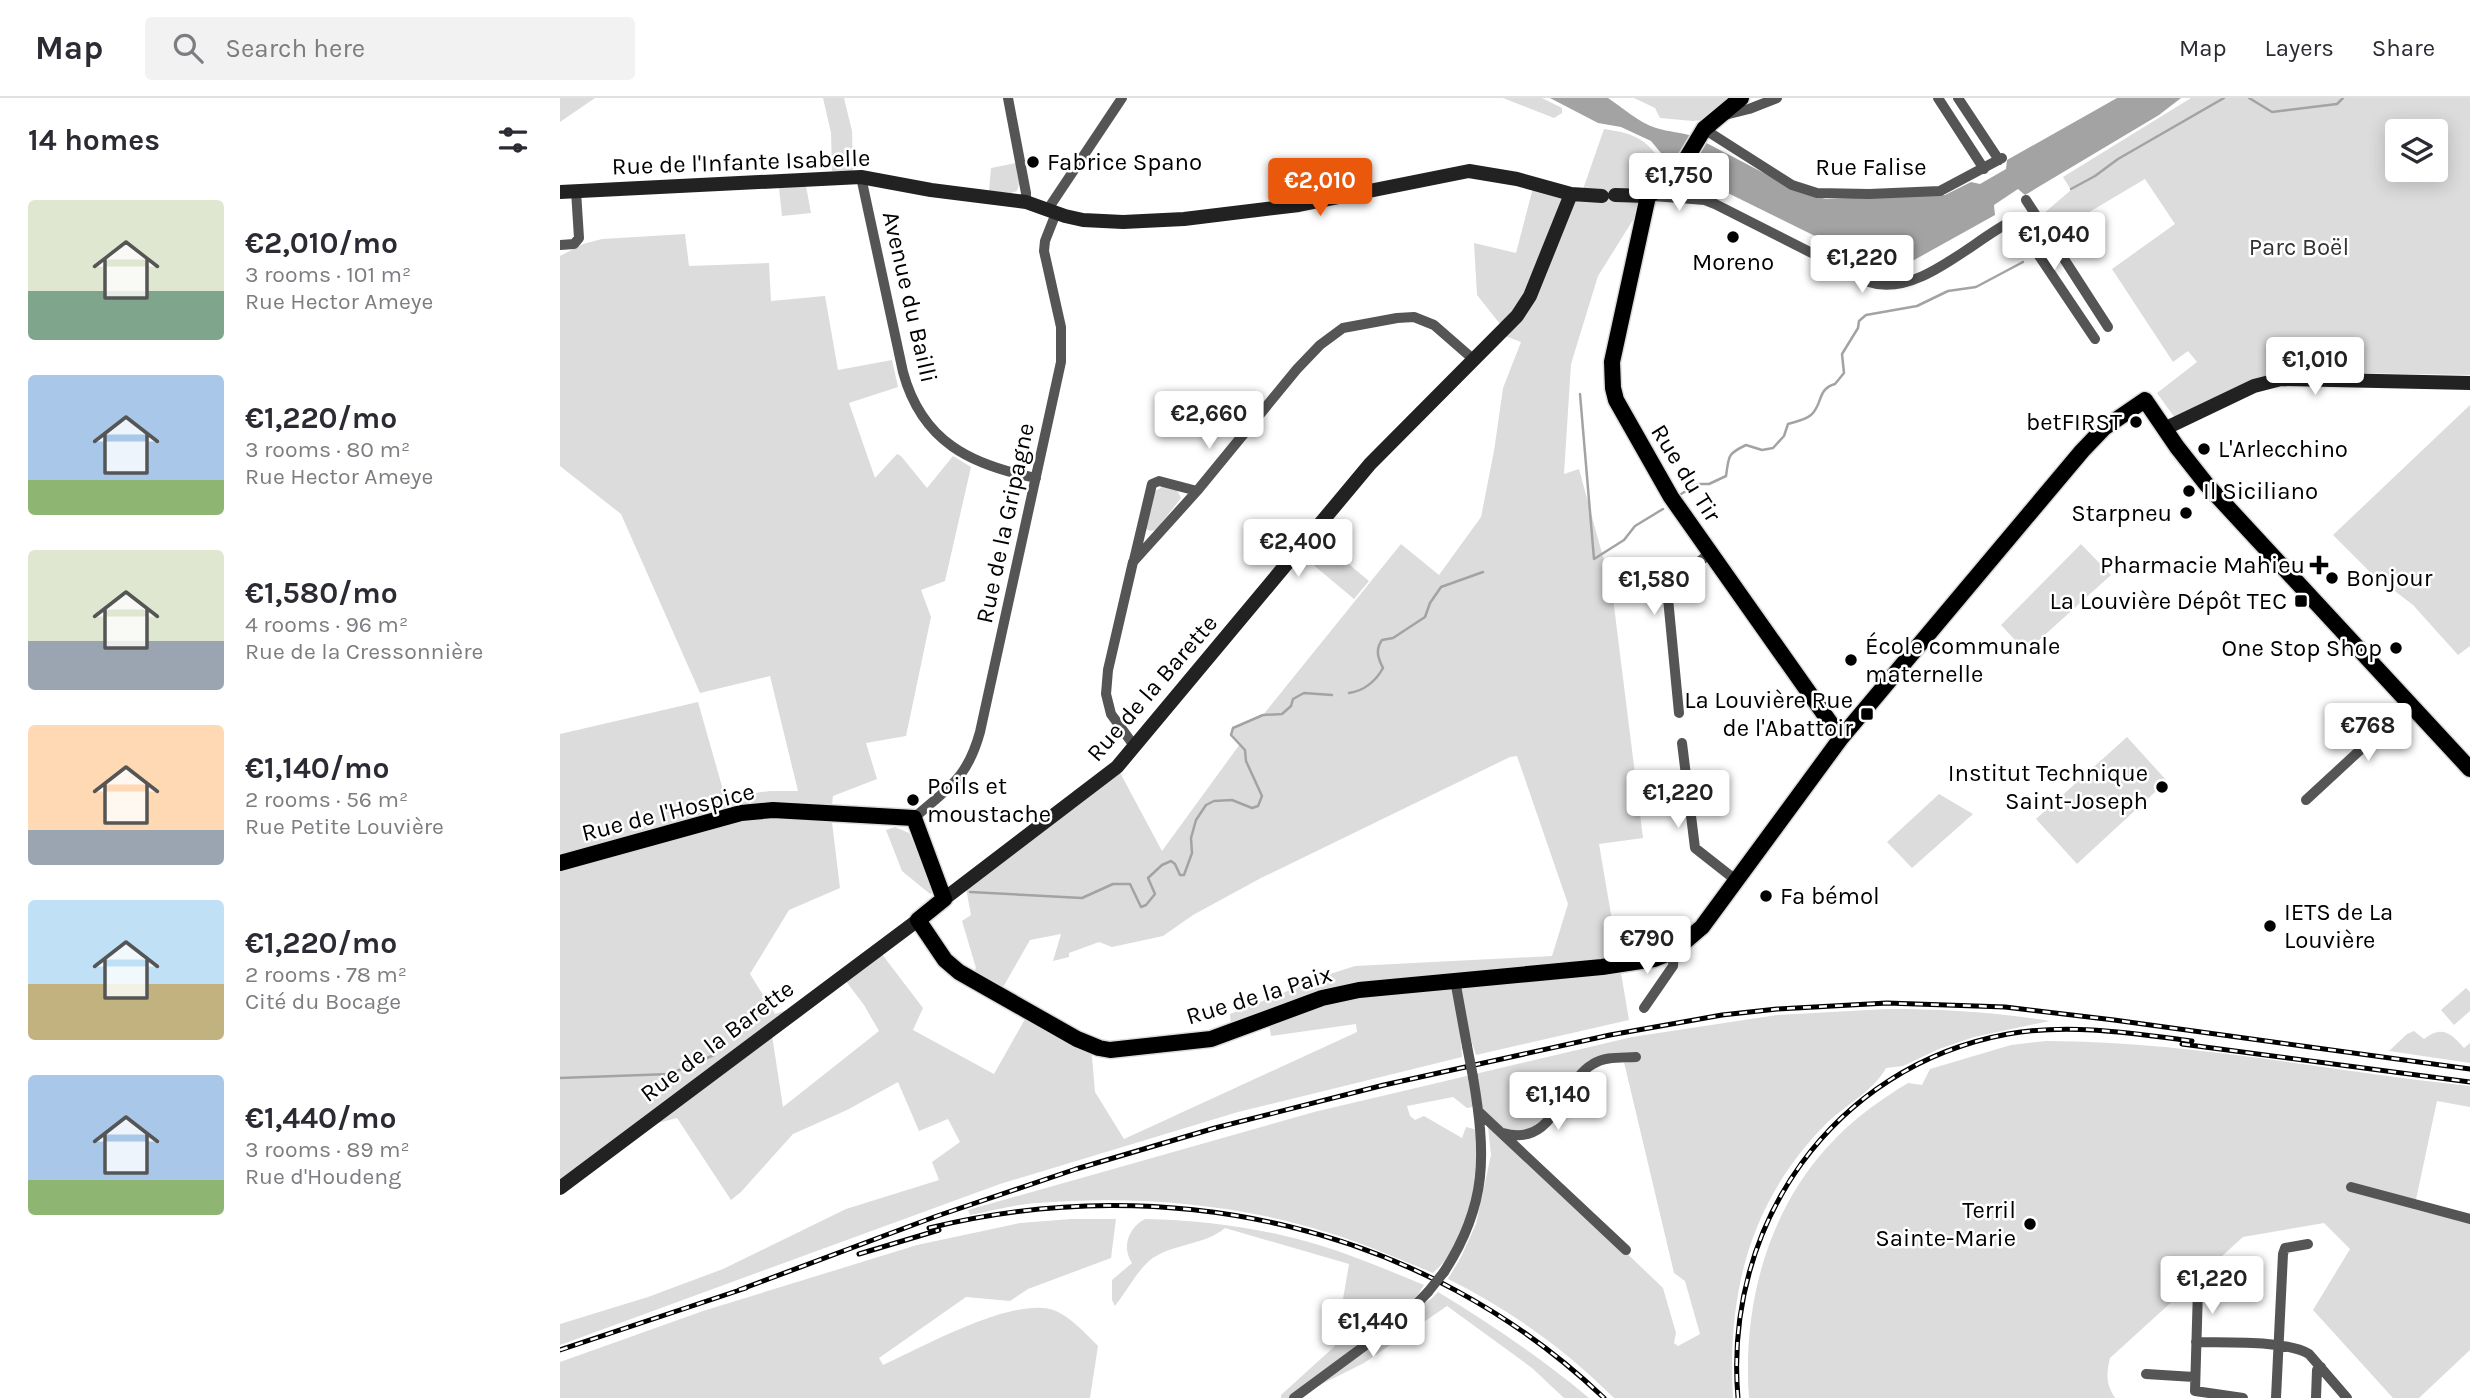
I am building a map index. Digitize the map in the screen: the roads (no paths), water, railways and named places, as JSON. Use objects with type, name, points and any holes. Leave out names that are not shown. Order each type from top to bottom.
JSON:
[{"type":"main road","points":[[1648,195],[1674,179],[1704,129],[1741,98]]},
{"type":"main road","name":"Rue du Tir","points":[[1648,195],[1612,362],[1612,388],[1622,413],[1664,485],[1841,738]]},
{"type":"main road","name":"Rue de la Paix","points":[[918,920],[945,960],[959,972],[1077,1039],[1110,1050],[1211,1038],[1300,1005],[1351,992],[1654,960],[1674,951],[1692,937],[1711,916],[1841,738],[2093,437],[2145,400],[2164,429]]},
{"type":"main road","points":[[2164,429],[2207,485],[2470,769]]},
{"type":"main road","name":"Rue de l'Hospice","points":[[560,863],[741,813],[773,810],[914,818]]},
{"type":"main road","points":[[914,818],[944,899]]},
{"type":"main road","name":"Rue de la Barette","points":[[918,920],[944,899]]},
{"type":"street","points":[[1008,98],[1026,202]]},
{"type":"street","name":"Rue de la Gripagne","points":[[914,818],[954,783],[972,759],[981,732],[1061,362],[1061,327],[1044,251],[1045,241],[1052,211],[1122,98]]},
{"type":"street","points":[[1717,116],[1749,109],[1777,98]]},
{"type":"street","points":[[1938,98],[1984,169]]},
{"type":"street","name":"Rue Falise","points":[[1704,129],[1792,185],[1817,193],[1940,191],[2001,159],[1958,98]]},
{"type":"street","name":"Rue de l'Infante Isabelle","points":[[560,192],[861,177],[932,190],[1006,198],[1073,218],[1123,222],[1184,219],[1299,205],[1469,171],[1517,179],[1571,194],[1648,195]]},
{"type":"street","name":"Avenue du Bailli","points":[[861,177],[903,372],[912,398],[924,419],[943,441],[979,463],[1036,478]]},
{"type":"street","points":[[560,245],[574,244],[579,237],[576,191]]},
{"type":"street","name":"Rue de la Barette","points":[[944,899],[1106,778],[1135,747],[1370,464],[1517,316],[1530,296],[1571,194]]},
{"type":"street","points":[[1648,195],[1705,200],[1870,282],[1888,286],[1916,279],[2008,223],[2019,226],[2095,338]]},
{"type":"street","points":[[2026,200],[2108,327]]},
{"type":"street","points":[[1133,562],[1197,491],[1297,369],[1320,345],[1343,328],[1414,317],[1434,325],[1473,359]]},
{"type":"street","points":[[2164,429],[2254,386],[2281,379],[2470,383]]},
{"type":"street","points":[[1135,747],[1111,714],[1106,694],[1108,670],[1133,562],[1152,484],[1159,481],[1197,491]]},
{"type":"street","points":[[1678,713],[1667,588],[1710,553]]},
{"type":"street","points":[[2306,800],[2410,704]]},
{"type":"street","points":[[1682,743],[1695,848],[1737,881]]},
{"type":"street","name":"Rue de la Barette","points":[[560,1188],[918,920]]},
{"type":"street","points":[[1644,1008],[1673,966],[1674,951]]},
{"type":"street","points":[[1294,1398],[1405,1315],[1428,1292],[1462,1244],[1475,1207],[1483,1161],[1479,1112],[1455,980]]},
{"type":"street","points":[[1499,1132],[1522,1135],[1541,1127],[1591,1064],[1606,1059],[1636,1057]]},
{"type":"street","points":[[1479,1112],[1626,1250]]},
{"type":"street","points":[[2351,1187],[2470,1219]]},
{"type":"street","points":[[2276,1398],[2284,1250],[2291,1245],[2308,1244]]},
{"type":"street","points":[[2198,1289],[2195,1391],[2242,1398]]},
{"type":"street","points":[[2196,1342],[2279,1346],[2302,1350],[2309,1354],[2347,1398]]},
{"type":"street","points":[[2316,1398],[2317,1370],[2321,1367]]},
{"type":"street","points":[[2146,1374],[2194,1377]]},
{"type":"waterway","points":[[2071,189],[2224,98]]},
{"type":"waterway","points":[[2249,98],[2272,112],[2337,104],[2343,98]]},
{"type":"waterway","points":[[1681,494],[1698,484],[1709,484],[1726,476],[1729,460],[1735,451],[1746,445],[1762,450],[1773,448],[1784,436],[1788,424],[1811,415],[1825,389],[1835,384],[1844,373],[1842,354],[1858,328],[1859,321],[1866,315],[1917,306],[1948,291],[1976,287],[2023,262]]},
{"type":"waterway","points":[[1580,394],[1594,559],[1624,540],[1635,526],[1663,509]]},
{"type":"waterway","points":[[1349,693],[1365,688],[1380,673],[1383,668],[1378,651],[1382,640],[1393,638],[1425,617],[1430,603],[1441,587],[1483,572]]},
{"type":"waterway","points":[[970,892],[1082,898],[1113,884],[1130,884],[1141,907],[1146,905],[1155,894],[1148,878],[1162,865],[1171,861],[1180,875],[1184,875],[1192,853],[1191,838],[1196,820],[1206,805],[1214,801],[1232,800],[1252,808],[1258,806],[1262,796],[1246,761],[1245,750],[1231,735],[1233,728],[1263,715],[1282,714],[1291,706],[1293,699],[1304,693],[1332,695]]},
{"type":"waterway","points":[[560,1078],[670,1074],[714,1055]]},
{"type":"railway","points":[[739,1290],[937,1216],[1076,1169],[1215,1128],[1384,1085],[1610,1035],[1722,1015],[1887,1003],[2005,1007],[2470,1069]]},
{"type":"railway","points":[[1738,1398],[1738,1334],[1749,1273],[1771,1215],[1802,1163],[1842,1118],[1890,1080],[1946,1052],[2008,1034],[2031,1031],[2077,1029],[2192,1041]]},
{"type":"railway","points":[[2182,1044],[2470,1082]]},
{"type":"railway","points":[[929,1228],[1019,1211],[1110,1205],[1200,1211],[1289,1226],[1374,1253],[1456,1291],[1533,1339],[1604,1398]]},
{"type":"railway","points":[[859,1254],[939,1230]]},
{"type":"railway","points":[[560,1350],[746,1288]]},
{"type":"place","name":"Fabrice Spano","points":[[1033,162]]},
{"type":"place","name":"Moreno","points":[[1733,237]]},
{"type":"place","name":"betFIRST","points":[[2136,422]]},
{"type":"place","name":"L'Arlecchino","points":[[2204,449]]},
{"type":"place","name":"Il Siciliano","points":[[2189,491]]},
{"type":"place","name":"Starpneu","points":[[2186,513]]},
{"type":"place","name":"Pharmacie Mahieu","points":[[2319,565]]},
{"type":"place","name":"Bonjour","points":[[2332,578]]},
{"type":"place","name":"La Louvière Dépôt TEC","points":[[2301,601]]},
{"type":"place","name":"One Stop Shop","points":[[2396,648]]},
{"type":"place","name":"École communale maternelle","points":[[1851,660]]},
{"type":"place","name":"La Louvière Rue de l'Abattoir","points":[[1867,714]]},
{"type":"place","name":"Institut Technique Saint-Joseph","points":[[2162,787]]},
{"type":"place","name":"Poils et moustache","points":[[913,800]]},
{"type":"place","name":"Fa bémol","points":[[1766,896]]},
{"type":"place","name":"IETS de La Louvière","points":[[2270,926]]},
{"type":"place","name":"Terril Sainte-Marie","points":[[2030,1224]]},
{"type":"park label","name":"Parc Boël","points":[[2299,247]]}]
